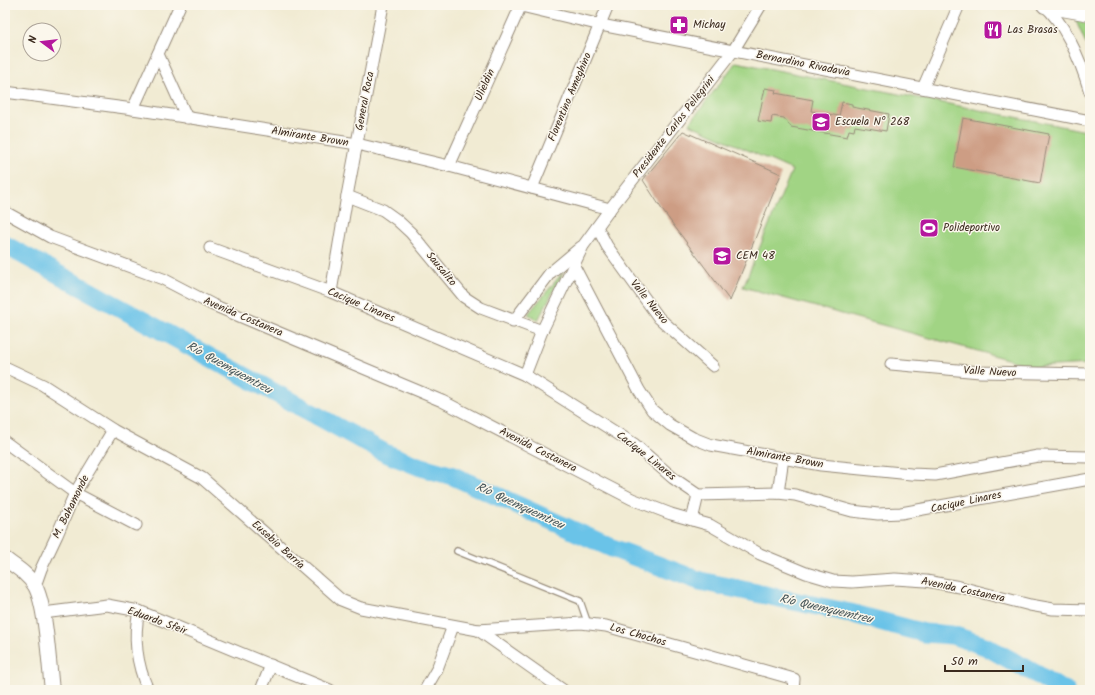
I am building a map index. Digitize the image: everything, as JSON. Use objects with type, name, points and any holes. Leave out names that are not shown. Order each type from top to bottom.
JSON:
[{"type":"main road","points":[[1044,5],[1090,13]]},
{"type":"street","points":[[133,109],[180,5]]},
{"type":"street","name":"General Roca","points":[[331,292],[346,196],[383,5]]},
{"type":"street","name":"Bernardino Rivadavia","points":[[519,5],[601,25],[1090,121]]},
{"type":"street","name":"Ulieldin","points":[[449,166],[519,5]]},
{"type":"street","name":"Florentino Ameghino","points":[[532,188],[601,25],[608,5]]},
{"type":"street","name":"Presidente Carlos Pellegrini","points":[[524,375],[542,332],[583,246],[596,227],[733,51],[761,5]]},
{"type":"street","points":[[923,88],[959,5]]},
{"type":"street","points":[[1044,5],[1061,25],[1089,84]]},
{"type":"street","points":[[158,54],[187,118]]},
{"type":"street","name":"Almirante Brown","points":[[5,92],[133,109],[357,144],[449,166],[610,209]]},
{"type":"street","name":"Sausalito","points":[[346,196],[383,210],[397,220],[410,233],[464,297],[481,308],[513,322],[542,332]]},
{"type":"street","name":"Avenida Costanera","points":[[5,212],[50,237],[163,279],[213,305],[442,401],[632,499],[721,530],[760,554],[833,582],[895,579],[926,581],[960,587],[1030,605],[1053,609],[1090,610]]},
{"type":"street","name":"Valle Nuevo","points":[[596,227],[607,246],[660,318],[713,366]]},
{"type":"street","name":"Presidente Carlos Pellegrini","points":[[513,322],[550,273],[583,246]]},
{"type":"street","name":"Cacique Linares","points":[[210,248],[331,292],[524,375],[634,444],[673,478],[698,495],[778,493],[795,495],[852,511],[878,514],[901,513],[1090,479]]},
{"type":"street","name":"Almirante Brown","points":[[574,266],[639,390],[652,410],[670,425],[693,438],[711,445],[851,469],[935,475],[1038,456],[1090,457]]},
{"type":"street","name":"Valle Nuevo","points":[[891,364],[980,372],[1090,374]]},
{"type":"street","name":"Eusebio Barría","points":[[5,367],[43,385],[113,430],[202,478],[341,600],[361,608],[478,630],[563,690]]},
{"type":"street","name":"M. Bahamonde","points":[[35,586],[41,569],[75,493],[113,430]]},
{"type":"street","points":[[5,442],[75,493],[136,525]]},
{"type":"street","points":[[778,493],[783,458]]},
{"type":"street","points":[[692,520],[698,495]]},
{"type":"street","points":[[5,558],[25,574],[35,586],[43,614],[52,690]]},
{"type":"street","name":"Eduardo Sfeir","points":[[43,614],[107,605],[139,611],[271,665],[318,688],[330,690]]},
{"type":"street","points":[[139,611],[136,626],[137,656],[142,677],[148,690]]},
{"type":"street","name":"Los Chochos","points":[[478,630],[588,624],[606,626],[794,685]]},
{"type":"street","points":[[425,690],[437,669],[454,626]]},
{"type":"street","points":[[261,690],[271,665]]},
{"type":"lane","points":[[457,551],[580,601],[588,624]]},
{"type":"green space","points":[[1075,17],[1090,18],[1090,53],[1076,21]]},
{"type":"green space","name":"Polideportivo","points":[[736,62],[1086,131],[1090,145],[1090,364],[1036,367],[743,287],[792,170],[689,124]]},
{"type":"green space","points":[[564,271],[538,320],[528,314]]},
{"type":"building","points":[[765,88],[776,90],[775,93],[813,100],[811,111],[839,116],[842,102],[852,104],[852,107],[889,114],[886,131],[855,126],[854,131],[849,130],[847,137],[791,127],[784,118],[772,116],[771,123],[758,121]]},
{"type":"building","points":[[963,118],[1049,134],[1040,183],[954,167]]},
{"type":"building","name":"CEM 48","points":[[683,131],[781,174],[730,301],[663,211],[643,180]]},
{"type":"waterway","name":"Río Quemquemtreu","points":[[5,245],[385,453],[418,466],[453,476],[612,548],[700,581],[850,613],[924,633],[952,635],[985,646],[1038,675],[1060,689],[1065,690]]},
{"type":"place","name":"Michay","points":[[679,25]]},
{"type":"place","name":"Las Brasas","points":[[993,30]]},
{"type":"place","name":"Escuela Nº 268","points":[[821,122]]},
{"type":"place","name":"Polideportivo","points":[[929,228]]},
{"type":"place","name":"CEM 48","points":[[722,256]]}]
